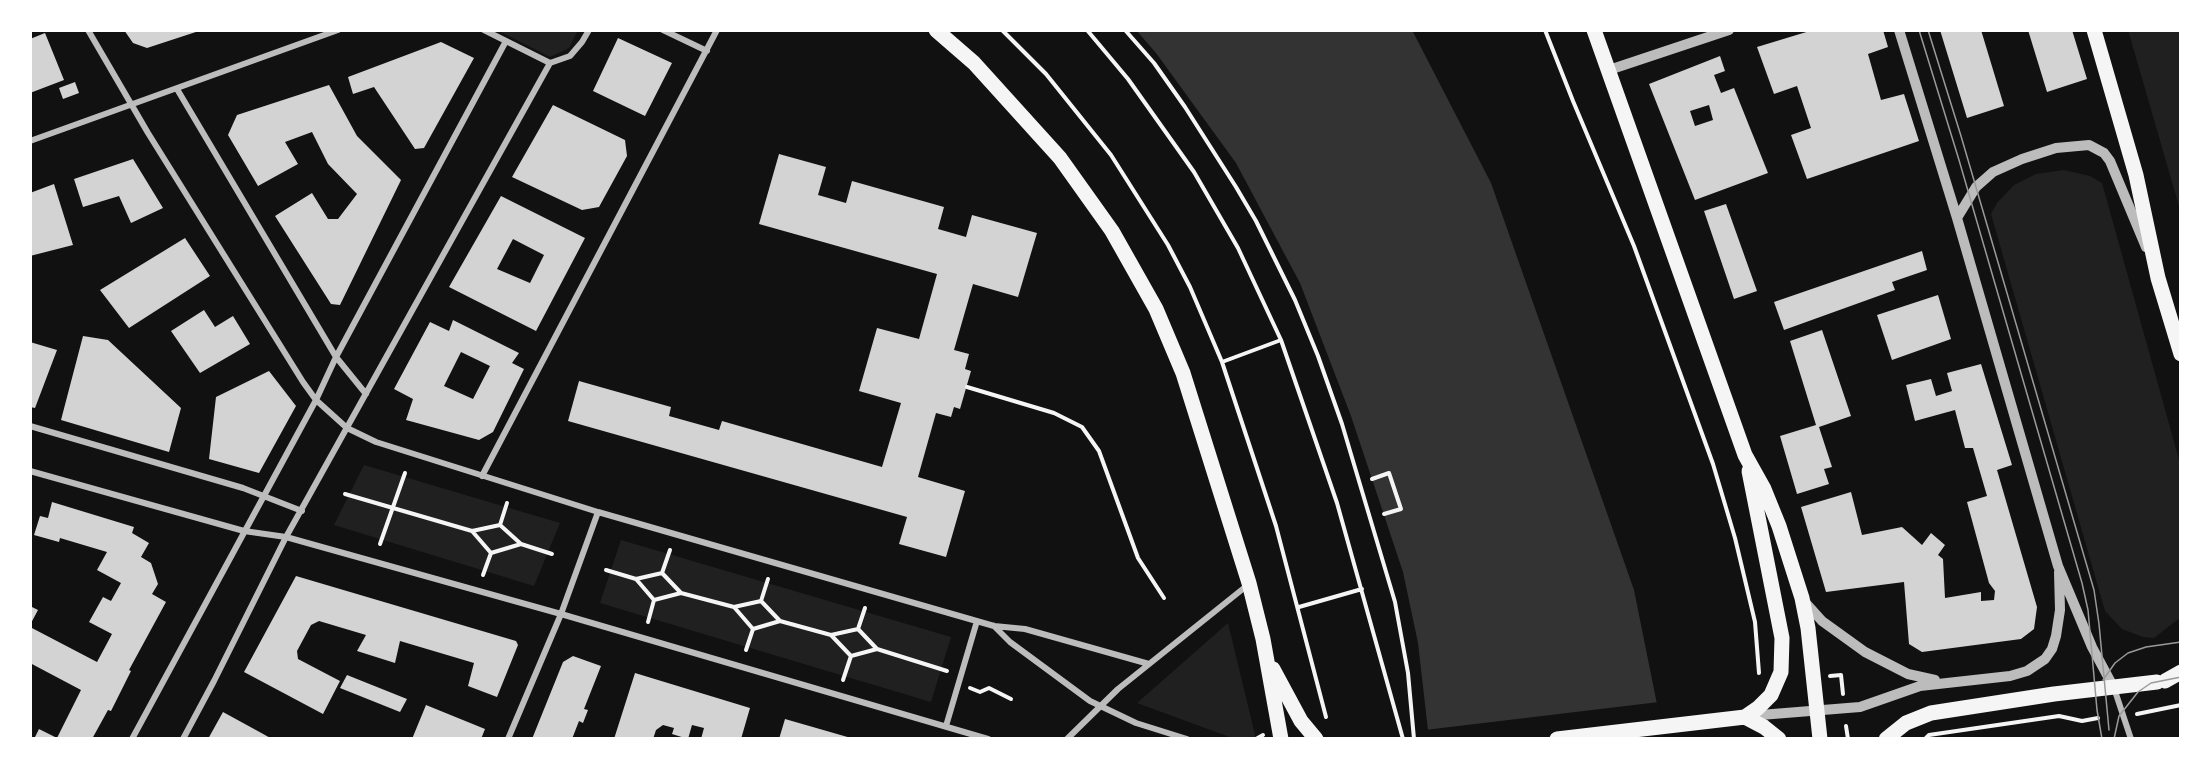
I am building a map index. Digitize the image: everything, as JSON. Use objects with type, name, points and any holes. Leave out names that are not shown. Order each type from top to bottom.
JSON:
[{"type":"main road","points":[[936,30],[974,63],[1060,158],[1112,231],[1156,309],[1183,374],[1249,584],[1266,656],[1281,739]]},
{"type":"main road","points":[[1557,739],[1745,717],[1771,695],[1780,677],[1783,654],[1774,590],[1745,455],[1594,30]]},
{"type":"main road","points":[[2094,30],[2136,176],[2158,278],[2181,354]]},
{"type":"main road","points":[[1745,455],[1773,510],[1802,598],[1809,635],[1820,739]]},
{"type":"main road","points":[[1266,656],[1301,721],[1316,739]]},
{"type":"main road","points":[[1886,739],[1914,719],[1931,713],[2161,682],[2181,672]]},
{"type":"main road","points":[[1745,717],[1764,727],[1779,739]]},
{"type":"street","points":[[88,30],[132,106],[303,382],[316,400],[347,428],[376,442],[598,512],[994,626],[1025,629],[1149,664]]},
{"type":"street","points":[[30,141],[338,30]]},
{"type":"street","points":[[484,30],[550,63]]},
{"type":"street","points":[[183,739],[286,537],[550,63],[570,56],[589,30]]},
{"type":"street","points":[[663,30],[707,51]]},
{"type":"street","points":[[483,476],[717,30]]},
{"type":"street","points":[[1609,70],[1729,30]]},
{"type":"street","points":[[1899,30],[1957,218],[2058,566],[2092,647],[2114,688],[2131,739]]},
{"type":"street","points":[[132,739],[316,400],[336,357],[506,41]]},
{"type":"street","points":[[177,89],[336,357],[366,394]]},
{"type":"street","points":[[1957,218],[1976,187],[1994,172],[2022,159],[2056,148],[2089,146],[2104,153],[2114,168],[2158,278]]},
{"type":"street","points":[[30,426],[263,495],[302,511]]},
{"type":"street","points":[[30,471],[244,531],[286,537],[561,614],[988,739]]},
{"type":"street","points":[[508,739],[561,614],[598,512]]},
{"type":"street","points":[[1745,717],[1860,707],[1928,684],[2018,674],[2034,668],[2052,649],[2060,621],[2058,566]]},
{"type":"street","points":[[1067,739],[1118,689],[1249,584]]},
{"type":"street","points":[[1802,598],[1832,629],[1871,656],[1908,674],[1950,682]]},
{"type":"street","points":[[946,726],[976,621]]},
{"type":"street","points":[[994,626],[1010,642],[1067,686],[1100,707],[1136,723],[1187,739]]},
{"type":"street","points":[[2161,682],[2181,679]]},
{"type":"path","points":[[1002,30],[1046,74],[1072,105],[1134,190],[1168,245],[1190,287],[1222,362],[1276,526],[1326,717]]},
{"type":"path","points":[[1087,30],[1128,80],[1200,182],[1238,248],[1281,340],[1324,462],[1403,739]]},
{"type":"path","points":[[1125,30],[1154,63],[1236,187],[1256,221],[1290,290],[1318,356],[1342,423],[1395,602],[1408,673],[1414,739]]},
{"type":"path","points":[[1545,30],[1634,246],[1713,464],[1735,538],[1755,622],[1759,673]]},
{"type":"path","points":[[1222,362],[1281,340]]},
{"type":"path","points":[[967,387],[1054,413],[1082,427],[1099,451],[1138,558],[1164,598]]},
{"type":"path","points":[[380,544],[405,473]]},
{"type":"path","points":[[1372,479],[1389,473],[1401,509],[1384,514]]},
{"type":"path","points":[[345,494],[472,531],[500,525]]},
{"type":"path","points":[[500,525],[507,503]]},
{"type":"path","points":[[500,525],[521,544],[552,554]]},
{"type":"path","points":[[472,531],[491,553]]},
{"type":"path","points":[[491,553],[521,544]]},
{"type":"path","points":[[662,573],[670,550]]},
{"type":"path","points":[[483,575],[491,553]]},
{"type":"path","points":[[606,570],[636,579],[662,573]]},
{"type":"path","points":[[662,573],[681,593]]},
{"type":"path","points":[[636,579],[654,600]]},
{"type":"path","points":[[761,601],[768,579]]},
{"type":"path","points":[[1299,607],[1362,589]]},
{"type":"path","points":[[654,600],[681,593],[734,607],[761,601]]},
{"type":"path","points":[[648,622],[654,600]]},
{"type":"path","points":[[761,601],[780,621],[831,635],[858,629]]},
{"type":"path","points":[[734,607],[753,629]]},
{"type":"path","points":[[858,629],[865,608]]},
{"type":"path","points":[[753,629],[780,621]]},
{"type":"path","points":[[746,651],[753,629]]},
{"type":"path","points":[[858,629],[877,649],[947,671]]},
{"type":"path","points":[[831,635],[850,656]]},
{"type":"path","points":[[850,656],[877,649]]},
{"type":"path","points":[[843,680],[850,656]]},
{"type":"path","points":[[960,675],[972,679],[970,689],[980,692],[989,688],[1011,699]]},
{"type":"path","points":[[1829,676],[1841,675],[1843,694]]},
{"type":"path","points":[[2137,714],[2181,705]]},
{"type":"path","points":[[1925,739],[1929,735],[2059,716],[2082,721],[2098,718]]},
{"type":"path","points":[[1846,726],[1848,739]]},
{"type":"path","points":[[1256,739],[1263,735]]},
{"type":"shaded area","points":[[497,30],[578,30],[569,48],[550,57]]},
{"type":"shaded area","points":[[1136,30],[1412,30],[1491,183],[1634,590],[1664,739],[1429,739],[1418,643],[1403,572],[1351,416],[1300,283],[1236,163],[1156,53]]},
{"type":"shaded area","points":[[2128,30],[2181,30],[2181,213]]},
{"type":"shaded area","points":[[2064,170],[2090,176],[2102,183],[2181,467],[2181,617],[2154,638],[2143,637],[2122,629],[2105,611],[1991,214],[1997,203],[2014,185],[2036,174]]},
{"type":"shaded area","points":[[364,465],[560,523],[534,586],[334,525]]},
{"type":"shaded area","points":[[621,540],[951,637],[931,702],[600,603]]},
{"type":"shaded area","points":[[1228,623],[1256,739],[1235,739],[1137,703]]},
{"type":"pier","points":[[1659,702],[1667,739],[1426,739],[1425,730]]},
{"type":"building","points":[[124,30],[202,30],[147,48],[133,43]]},
{"type":"building","points":[[1813,30],[1883,30],[1888,47],[1868,54],[1881,100],[1904,94],[1919,141],[1807,179],[1791,135],[1811,128],[1797,86],[1774,94],[1757,47]]},
{"type":"building","points":[[1940,30],[1981,30],[2004,106],[1967,118]]},
{"type":"building","points":[[2028,30],[2072,30],[2087,79],[2047,92]]},
{"type":"building","points":[[45,33],[64,80],[30,93],[30,39]]},
{"type":"building","points":[[618,38],[672,63],[645,116],[593,91]]},
{"type":"building","points":[[441,42],[474,58],[424,148],[415,149],[374,87],[353,94],[348,77]]},
{"type":"building","points":[[1720,56],[1725,71],[1714,75],[1721,93],[1734,88],[1768,173],[1695,200],[1649,84]],"holes":[[[1709,105],[1713,120],[1695,126],[1690,111]]]},
{"type":"building","points":[[75,82],[79,93],[63,99],[59,88]]},
{"type":"building","points":[[329,85],[357,136],[401,180],[340,305],[331,304],[275,216],[312,193],[328,219],[338,219],[357,194],[328,164],[312,132],[285,142],[298,164],[258,186],[228,135],[237,115]]},
{"type":"building","points":[[553,105],[625,140],[627,156],[599,207],[582,210],[512,177]]},
{"type":"building","points":[[779,154],[826,167],[818,195],[846,203],[852,181],[944,207],[938,229],[966,237],[972,215],[1037,233],[1018,297],[973,284],[954,350],[969,354],[965,369],[971,371],[960,409],[954,407],[951,417],[936,413],[918,477],[965,491],[946,557],[899,544],[907,517],[568,421],[579,381],[671,407],[669,416],[719,430],[722,421],[882,467],[901,403],[859,391],[877,328],[919,339],[937,274],[759,224]]},
{"type":"building","points":[[133,159],[163,208],[131,223],[119,196],[83,207],[74,179]]},
{"type":"building","points":[[54,184],[73,245],[30,256],[30,193]]},
{"type":"building","points":[[501,196],[585,238],[536,331],[449,287]],"holes":[[[513,239],[544,255],[530,283],[497,269]]]},
{"type":"building","points":[[1726,204],[1757,291],[1734,299],[1704,211]]},
{"type":"building","points":[[185,238],[210,276],[129,328],[100,290]]},
{"type":"building","points":[[1922,251],[1927,270],[1892,282],[1895,290],[1784,330],[1774,302]]},
{"type":"building","points":[[1938,295],[1951,339],[1892,360],[1877,315]]},
{"type":"building","points":[[204,310],[215,327],[233,316],[250,344],[200,373],[171,331]]},
{"type":"building","points":[[453,320],[519,353],[512,363],[524,369],[493,432],[479,440],[406,420],[413,399],[394,389],[430,322],[449,331]],"holes":[[[461,352],[490,366],[473,399],[444,386]]]},
{"type":"building","points":[[1822,330],[1851,416],[1819,427],[1832,467],[1824,469],[1829,484],[1797,494],[1780,436],[1816,425],[1790,341]]},
{"type":"building","points":[[83,336],[108,340],[181,408],[169,452],[61,420]]},
{"type":"building","points":[[30,342],[57,350],[35,408],[30,407]]},
{"type":"building","points":[[1981,364],[2012,465],[1997,470],[2037,607],[2034,629],[2021,639],[1922,652],[1909,644],[1904,582],[1826,592],[1801,507],[1851,492],[1862,535],[1902,527],[1922,545],[1931,533],[1945,545],[1938,555],[1943,559],[1945,598],[1981,592],[1981,601],[1994,600],[1995,591],[1989,583],[1967,502],[1987,496],[1973,448],[1965,448],[1955,410],[1915,421],[1906,385],[1931,379],[1936,396],[1952,391],[1947,373]]},
{"type":"building","points":[[269,371],[296,406],[259,473],[209,459],[216,397]]},
{"type":"building","points":[[52,502],[134,527],[132,533],[149,543],[141,557],[151,563],[158,584],[152,594],[166,602],[129,670],[131,671],[111,711],[108,710],[92,739],[34,739],[39,729],[57,738],[81,690],[30,663],[30,627],[97,662],[112,634],[89,622],[103,597],[111,601],[121,583],[97,570],[107,552],[60,538],[59,542],[34,535],[40,516],[48,518]]},
{"type":"building","points":[[296,576],[516,641],[518,645],[497,697],[468,686],[474,663],[400,641],[395,663],[357,651],[366,635],[319,621],[311,625],[297,651],[298,659],[340,681],[323,714],[244,672]]},
{"type":"building","points":[[30,606],[38,610],[30,625]]},
{"type":"building","points":[[573,656],[601,666],[584,709],[588,710],[583,723],[579,721],[572,739],[532,739],[563,662]]},
{"type":"building","points":[[635,673],[750,708],[741,739],[701,739],[704,728],[692,725],[688,739],[672,734],[674,728],[663,725],[656,730],[653,739],[614,739]]},
{"type":"building","points":[[347,675],[407,699],[400,712],[340,688]]},
{"type":"building","points":[[426,705],[485,729],[481,739],[412,739]]},
{"type":"building","points":[[223,712],[265,735],[272,739],[208,739]]},
{"type":"building","points":[[785,719],[851,738],[851,739],[779,739]]},
{"type":"tram line","points":[[1919,30],[2082,583],[2088,610],[2097,710],[2102,739]]},
{"type":"tram line","points":[[1928,30],[2094,590],[2109,730]]},
{"type":"tram line","points":[[2103,680],[2115,663],[2128,653],[2146,647],[2181,642]]},
{"type":"tram line","points":[[2114,739],[2119,716],[2138,692],[2151,683],[2181,677]]}]
